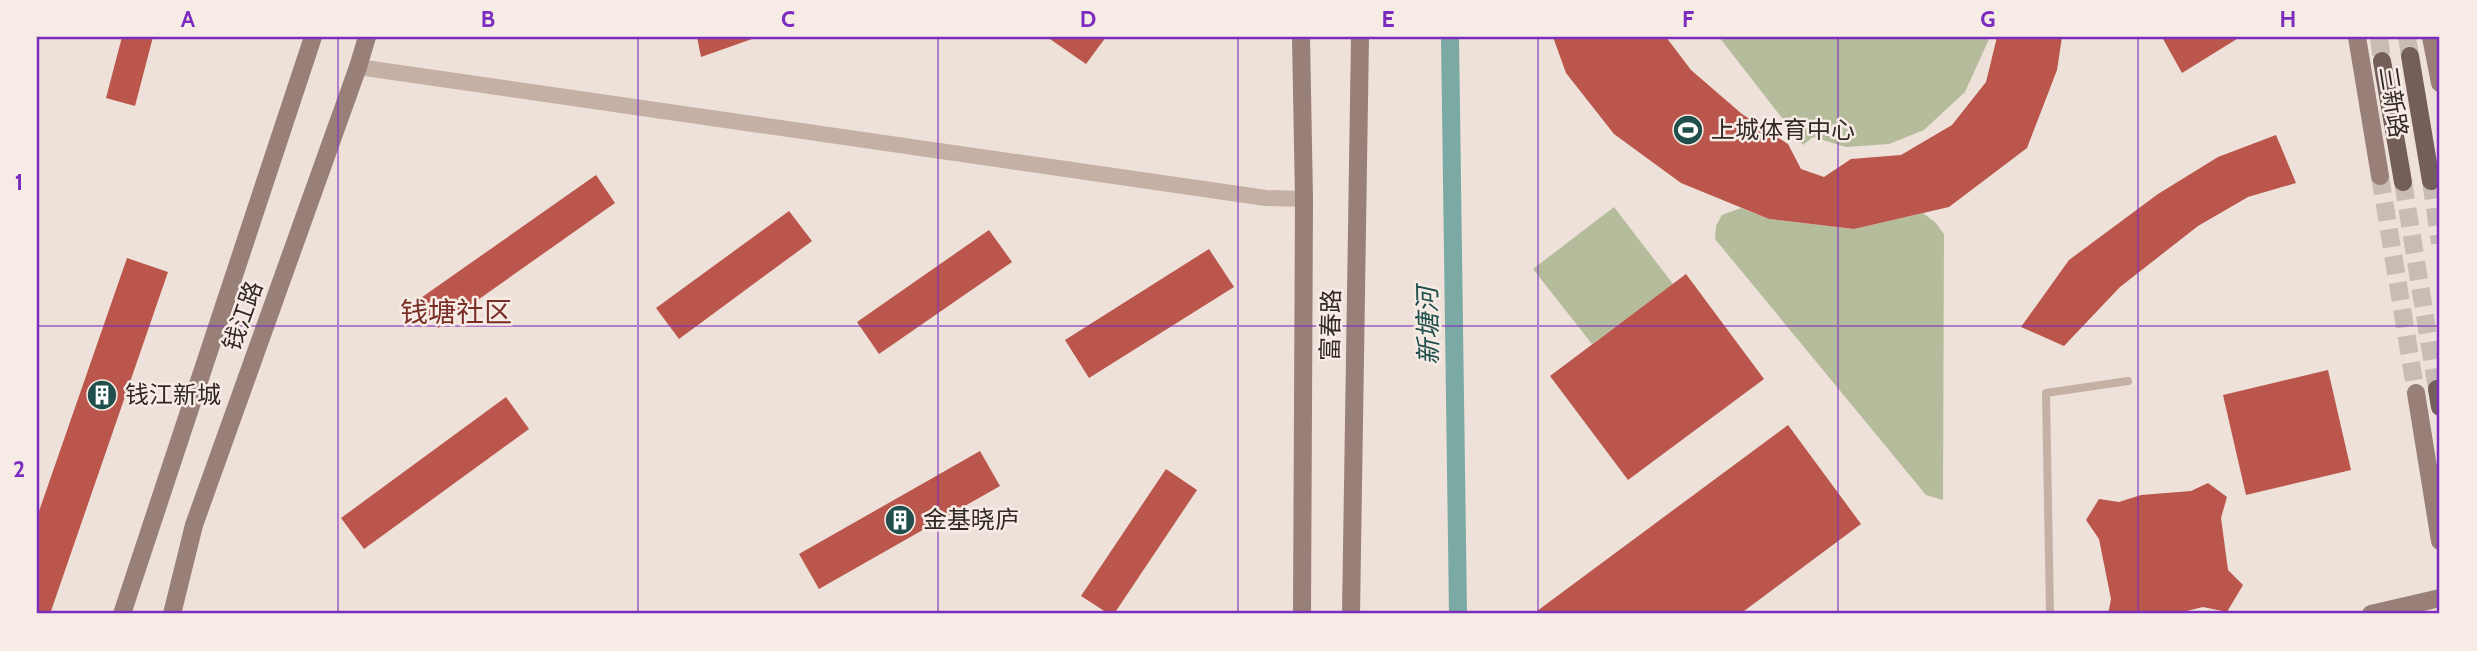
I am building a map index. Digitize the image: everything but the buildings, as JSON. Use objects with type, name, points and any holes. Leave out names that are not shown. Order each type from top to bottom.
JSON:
[{"type":"main road","name":"钱江路","points":[[122,614],[313,37]]},
{"type":"main road","name":"钱江路","points":[[172,614],[194,525],[367,37]]},
{"type":"main road","name":"富春路","points":[[1301,37],[1304,199],[1302,614]]},
{"type":"main road","name":"富春路","points":[[1351,614],[1360,37]]},
{"type":"main road","name":"三新路","points":[[2357,37],[2380,176]]},
{"type":"main road","name":"三新路","points":[[2431,37],[2440,83]]},
{"type":"main road","points":[[2410,56],[2431,181]]},
{"type":"main road","points":[[2382,61],[2403,182]]},
{"type":"main road","points":[[2437,389],[2440,407]]},
{"type":"main road","points":[[2416,393],[2440,541]]},
{"type":"main road","points":[[2371,614],[2440,598]]},
{"type":"street","points":[[358,67],[1252,196],[1304,199]]},
{"type":"lane","points":[[2050,614],[2046,393],[2128,381]]},
{"type":"green space","points":[[1719,37],[1990,37],[1965,92],[1924,130],[1889,144],[1846,147],[1813,137],[1803,145]]},
{"type":"green space","points":[[1614,207],[1673,284],[1592,344],[1533,269]]},
{"type":"green space","points":[[1741,208],[1769,219],[1854,229],[1923,213],[1935,222],[1944,234],[1943,500],[1926,495],[1715,239],[1716,226],[1722,215]]},
{"type":"waterway","name":"新塘河","points":[[1450,37],[1458,614]]},
{"type":"tunnel","points":[[2379,37],[2382,61]]},
{"type":"tunnel","points":[[2407,37],[2410,56]]},
{"type":"tunnel","points":[[2380,176],[2416,393]]},
{"type":"tunnel","points":[[2431,181],[2440,243]]},
{"type":"tunnel","points":[[2403,182],[2437,389]]},
{"type":"place","name":"上城体育中心","points":[[1688,130]]},
{"type":"place","name":"钱江新城","points":[[102,395]]},
{"type":"place","name":"金基晓庐","points":[[900,520]]},
{"type":"district","name":"钱塘社区","points":[[456,312]]}]
